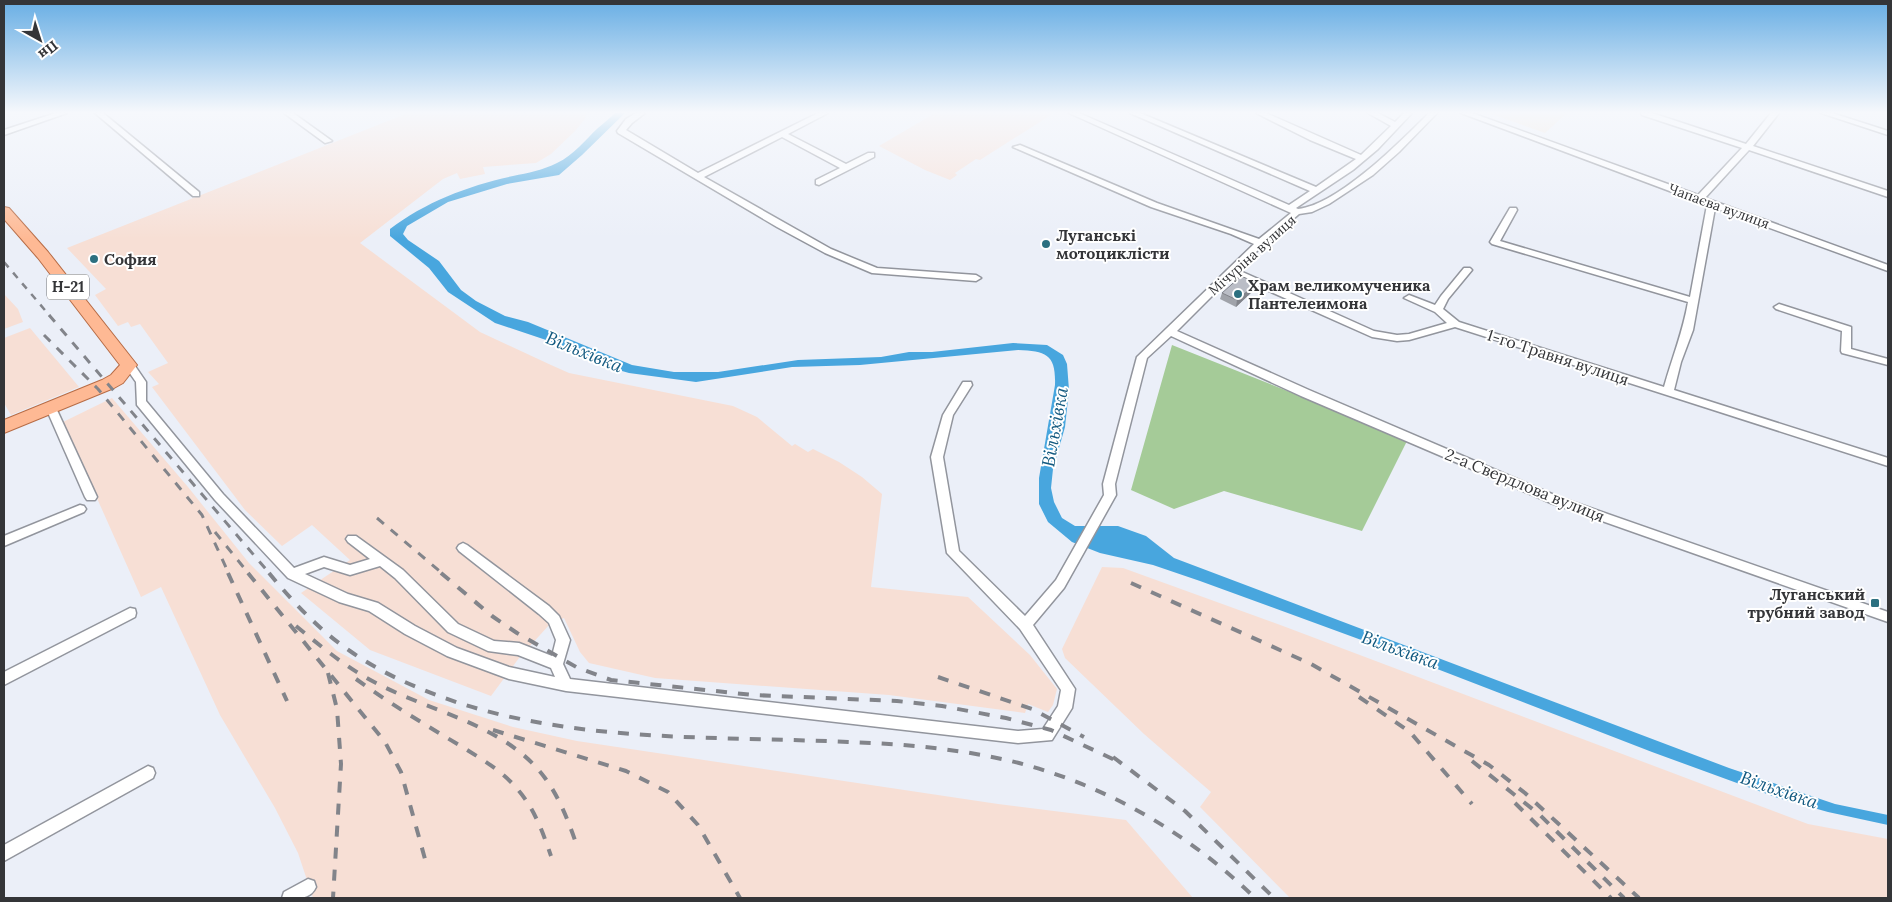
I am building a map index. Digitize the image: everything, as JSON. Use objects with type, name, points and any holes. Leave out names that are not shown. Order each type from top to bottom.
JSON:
[{"type":"main road","name":"Н-21","points":[[4,211],[44,254],[129,365]]},
{"type":"main road","points":[[4,427],[108,384],[116,379],[129,365]]},
{"type":"street","points":[[149,155],[196,194]]},
{"type":"street","points":[[663,155],[812,243],[875,271],[976,278]]},
{"type":"street","points":[[698,176],[739,155]]},
{"type":"street","points":[[822,155],[847,168]]},
{"type":"street","points":[[819,182],[871,155]]},
{"type":"street","points":[[1036,155],[1154,205],[1234,232],[1260,244]]},
{"type":"street","points":[[1169,155],[1294,210]]},
{"type":"street","points":[[1233,155],[1316,190]]},
{"type":"street","points":[[1355,155],[1362,158]]},
{"type":"street","name":"Мічуріна вулиця","points":[[1025,625],[1060,584],[1110,495],[1109,484],[1142,356],[1170,332],[1316,190],[1365,155]]},
{"type":"street","name":"Мічуріна вулиця","points":[[1294,210],[1305,212],[1343,193],[1378,167],[1390,155]]},
{"type":"street","name":"Чапаєва вулиця","points":[[1581,155],[1888,268]]},
{"type":"street","points":[[1700,198],[1740,155]]},
{"type":"street","points":[[1769,155],[1888,194]]},
{"type":"street","points":[[1668,392],[1676,362],[1688,330],[1712,203]]},
{"type":"street","points":[[1513,210],[1495,242],[1694,301]]},
{"type":"street","points":[[1438,310],[1444,298],[1467,270]]},
{"type":"street","points":[[1232,271],[1372,334],[1398,338],[1409,337],[1456,324]]},
{"type":"street","points":[[1409,298],[1438,310],[1456,324]]},
{"type":"street","points":[[1779,307],[1847,328],[1846,351],[1888,362]]},
{"type":"street","name":"1-го Травня вулиця","points":[[1456,324],[1888,462]]},
{"type":"street","name":"2-а Свердлова вулиця","points":[[1170,332],[1314,397],[1555,500],[1888,616]]},
{"type":"street","points":[[129,365],[142,382],[141,402],[219,496],[292,574],[344,598],[373,607],[410,630],[452,652],[509,673],[566,685],[1018,737],[1047,734],[1065,708],[1068,689],[1025,625],[953,553],[937,457],[948,415],[967,385]]},
{"type":"street","points":[[51,408],[91,497]]},
{"type":"street","points":[[4,541],[80,509]]},
{"type":"street","points":[[352,539],[416,590],[453,628],[493,647],[519,649],[556,664]]},
{"type":"street","points":[[463,548],[544,610],[554,620],[563,640],[556,664],[566,685]]},
{"type":"street","points":[[292,574],[324,562],[350,570],[382,562]]},
{"type":"street","points":[[4,679],[130,613]]},
{"type":"street","points":[[4,853],[148,773]]},
{"type":"street","points":[[290,898],[308,887]]},
{"type":"shaded area","points":[[302,155],[549,155],[536,163],[483,167],[485,174],[460,179],[457,173],[443,179],[360,243],[480,332],[569,373],[733,406],[757,417],[792,446],[795,444],[808,452],[813,449],[839,462],[862,477],[882,494],[871,587],[968,597],[1030,655],[1057,689],[1053,705],[1048,712],[1028,704],[1025,713],[889,695],[655,678],[589,663],[580,652],[564,618],[550,624],[519,658],[491,696],[370,650],[301,593],[350,560],[312,525],[282,546],[245,510],[152,387],[159,384],[148,372],[168,363],[140,324],[131,327],[128,322],[118,326],[95,295],[106,289],[67,248]]},
{"type":"shaded area","points":[[896,155],[988,155],[980,160],[976,159],[955,173],[957,175],[950,180]]},
{"type":"shaded area","points":[[4,294],[18,309],[23,322],[4,329]]},
{"type":"shaded area","points":[[30,328],[79,387],[11,415],[4,403],[4,338]]},
{"type":"shaded area","points":[[112,398],[188,487],[249,563],[337,651],[429,700],[513,727],[577,741],[998,804],[1126,820],[1193,898],[313,898],[298,853],[275,808],[220,715],[161,587],[141,597],[63,422]]},
{"type":"shaded area","points":[[1102,567],[1123,568],[1283,626],[1808,824],[1888,839],[1888,898],[1290,898],[1200,807],[1211,792],[1144,734],[1065,658],[1062,649]]},
{"type":"green space","points":[[1172,345],[1408,439],[1362,531],[1224,491],[1174,509],[1131,490]]},
{"type":"water","name":"Вільхівка","points":[[570,155],[582,155],[559,175],[507,184],[448,202],[407,226],[403,234],[408,240],[439,261],[461,290],[476,301],[505,316],[528,322],[632,365],[674,372],[718,372],[798,360],[881,357],[909,352],[932,352],[1013,343],[1047,345],[1063,355],[1067,364],[1069,390],[1065,427],[1053,469],[1051,488],[1054,502],[1062,518],[1075,526],[1118,526],[1146,536],[1174,558],[1729,768],[1835,804],[1888,815],[1888,825],[1828,812],[1778,798],[1652,752],[1375,645],[1200,581],[1153,565],[1100,553],[1072,542],[1048,522],[1039,504],[1039,478],[1055,385],[1054,367],[1048,357],[1043,354],[1018,350],[860,365],[792,367],[696,382],[629,373],[615,369],[555,343],[495,323],[448,292],[429,268],[390,236],[390,229],[404,219],[448,196],[481,184],[541,169]]},
{"type":"building","points":[[1241,276],[1257,283],[1237,300],[1222,293]]},
{"type":"railway","points":[[4,262],[50,316]]},
{"type":"railway","points":[[49,315],[270,574]]},
{"type":"railway","points":[[44,335],[98,389],[202,515],[229,574]]},
{"type":"railway","points":[[377,518],[443,574]]},
{"type":"railway","points":[[215,532],[249,574]]},
{"type":"railway","points":[[228,573],[287,701]]},
{"type":"railway","points":[[248,573],[385,742],[401,772],[425,859]]},
{"type":"railway","points":[[269,573],[307,615],[328,634],[363,660],[404,682],[462,704],[509,717],[605,732],[702,738],[891,744],[955,751],[1019,763],[1084,785],[1146,815],[1203,853],[1255,898]]},
{"type":"railway","points":[[441,573],[492,616],[517,633],[578,668],[611,680],[753,695],[897,701],[942,706],[1006,718],[1051,730],[1117,761]]},
{"type":"railway","points":[[1131,583],[1311,664],[1489,765],[1525,793],[1639,898]]},
{"type":"railway","points":[[296,626],[358,673],[401,695],[469,722],[511,745],[529,760],[550,785],[563,809],[576,843]]},
{"type":"railway","points":[[328,673],[337,709],[341,764],[333,898]]},
{"type":"railway","points":[[938,677],[1032,709],[1084,737]]},
{"type":"railway","points":[[356,679],[483,760],[506,777],[530,806],[542,830],[551,856]]},
{"type":"railway","points":[[1359,697],[1410,732],[1472,804]]},
{"type":"railway","points":[[493,730],[626,771],[668,792],[698,825],[740,898]]},
{"type":"railway","points":[[1113,757],[1185,811],[1274,898]]},
{"type":"railway","points":[[1472,761],[1540,815],[1624,898]]},
{"type":"railway","points":[[1515,803],[1611,898]]},
{"type":"place","name":"Луганські мотоциклісти","points":[[1046,244]]},
{"type":"place","name":"София","points":[[94,259]]},
{"type":"place","name":"Храм великомученика Пантелеимона","points":[[1238,294]]},
{"type":"place","name":"Луганський трубний завод","points":[[1875,603]]}]
